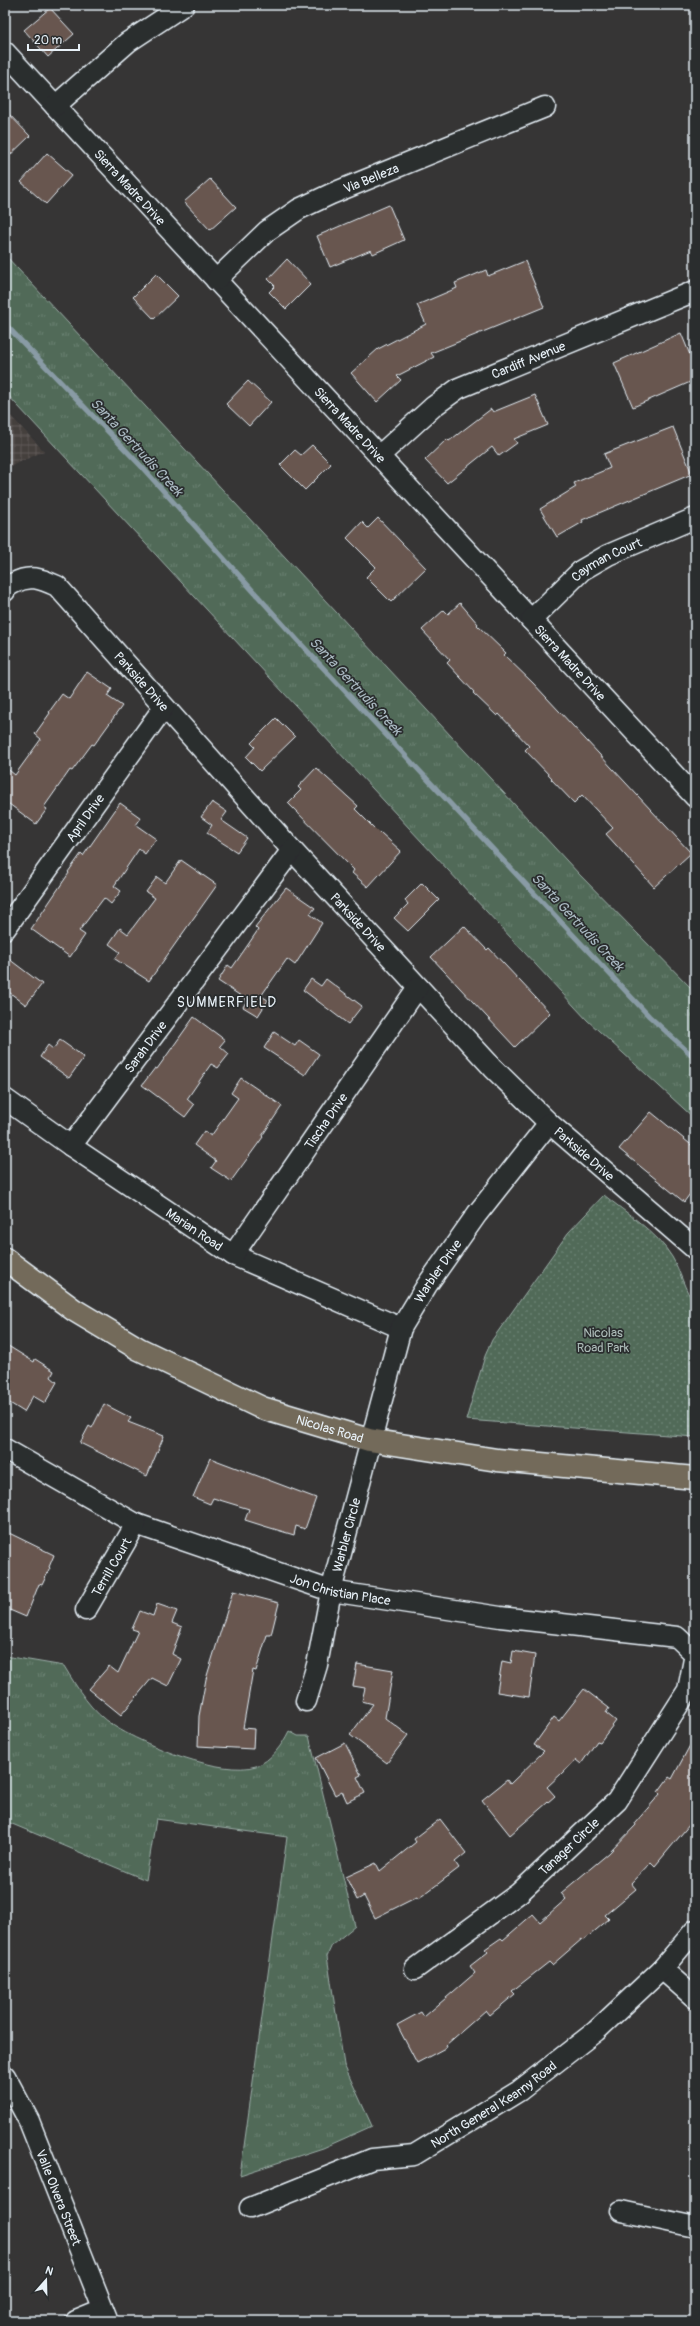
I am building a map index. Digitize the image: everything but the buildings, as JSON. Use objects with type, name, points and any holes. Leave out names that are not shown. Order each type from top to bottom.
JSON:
[{"type":"main road","name":"Nicolas Road","points":[[5,1259],[74,1310],[139,1349],[262,1408],[369,1440],[497,1460],[695,1478]]},
{"type":"street","points":[[56,106],[128,42],[184,5]]},
{"type":"street","name":"Sierra Madre Drive","points":[[5,52],[695,797]]},
{"type":"street","name":"Via Belleza","points":[[216,280],[267,231],[299,209],[338,191],[545,107]]},
{"type":"street","name":"Cardiff Avenue","points":[[379,456],[434,406],[459,388],[695,291]]},
{"type":"street","name":"Cayman Court","points":[[531,620],[582,570],[608,555],[695,518]]},
{"type":"street","name":"Parkside Drive","points":[[5,591],[7,587],[24,577],[39,578],[57,586],[292,850],[493,1068],[549,1123],[695,1249]]},
{"type":"street","name":"April Drive","points":[[5,929],[164,707]]},
{"type":"street","name":"Sarah Drive","points":[[71,1146],[292,850]]},
{"type":"street","name":"Tischa Drive","points":[[234,1255],[418,987]]},
{"type":"street","name":"Marian Road","points":[[5,1099],[71,1146],[234,1255],[401,1328]]},
{"type":"street","name":"Warbler Drive","points":[[369,1440],[401,1328],[427,1285],[477,1214],[549,1123]]},
{"type":"street","name":"Warbler Circle","points":[[306,1701],[317,1665],[331,1591],[369,1440]]},
{"type":"street","name":"Jon Christian Place","points":[[5,1450],[136,1524],[331,1591],[500,1617],[677,1637],[695,1654],[688,1690]]},
{"type":"street","name":"Terrill Court","points":[[86,1610],[136,1524]]},
{"type":"street","name":"Tanager Circle","points":[[415,1970],[519,1893],[618,1801],[688,1690]]},
{"type":"street","name":"North General Kearny Road","points":[[250,2208],[372,2159],[414,2154],[519,2090],[596,2031],[662,1969],[695,1930]]},
{"type":"street","points":[[662,1969],[695,1998]]},
{"type":"street","name":"Valle Olvera Street","points":[[5,2076],[28,2121],[106,2315]]},
{"type":"street","points":[[621,2211],[695,2227]]},
{"type":"street","points":[[76,2321],[106,2315]]},
{"type":"shaded area","points":[[5,410],[44,451],[5,469]]},
{"type":"green space","points":[[5,255],[579,874],[695,992],[695,1119],[587,1020],[5,392]]},
{"type":"green space","name":"Nicolas Road Park","points":[[604,1195],[650,1231],[666,1248],[675,1263],[691,1299],[695,1304],[695,1437],[466,1420],[485,1356],[492,1340],[568,1233]]},
{"type":"green space","points":[[5,1656],[64,1666],[74,1683],[92,1707],[98,1714],[114,1726],[127,1734],[163,1750],[204,1763],[224,1767],[241,1768],[256,1766],[261,1764],[276,1752],[289,1731],[298,1736],[309,1736],[355,1926],[332,1945],[327,1956],[344,2065],[372,2126],[323,2148],[240,2175],[287,1837],[156,1819],[146,1880],[5,1821]]},
{"type":"waterway","name":"Santa Gertrudis Creek","points":[[5,324],[141,466],[299,642],[649,1016],[695,1058]]},
{"type":"district","name":"SUMMERFIELD","points":[[227,1002]]}]
